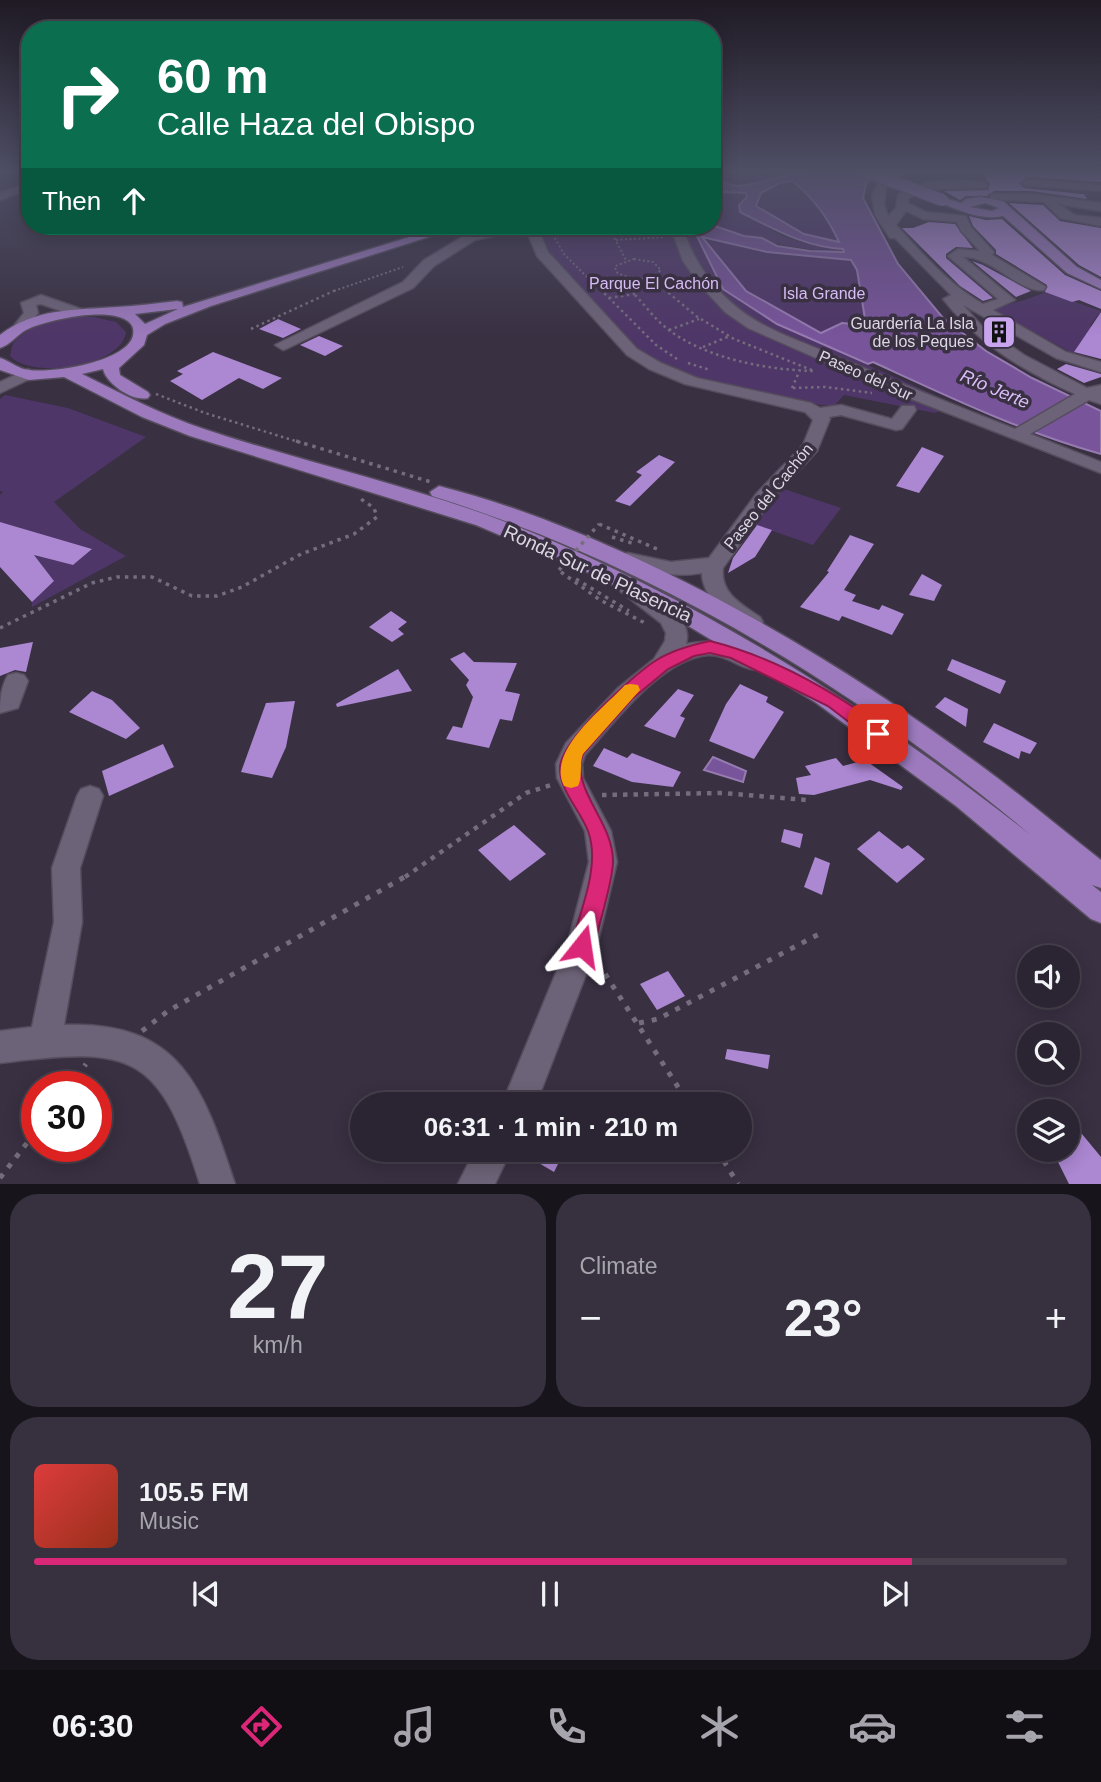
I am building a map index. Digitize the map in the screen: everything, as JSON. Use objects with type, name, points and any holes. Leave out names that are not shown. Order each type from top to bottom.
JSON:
[{"type":"main road","points":[[1022,225],[1086,279]]},
{"type":"main road","points":[[7,336],[57,315],[76,312],[113,313],[175,305],[405,235]]},
{"type":"main road","points":[[120,357],[132,348],[140,333],[160,321],[206,303],[428,235]]},
{"type":"main road","points":[[113,313],[136,322],[140,333]]},
{"type":"main road","name":"Ronda Sur de Plasencia","points":[[0,363],[8,370],[28,374],[68,373],[105,364],[120,357]]},
{"type":"main road","name":"Ronda Sur de Plasencia","points":[[120,357],[111,369],[113,377],[128,388],[168,407],[513,515],[594,567],[687,593],[803,658],[953,758],[1101,876]]},
{"type":"main road","name":"Ronda Sur de Plasencia","points":[[68,373],[148,413],[196,432],[512,531],[594,567],[703,621],[834,701],[1033,850],[1101,910]]},
{"type":"street","points":[[885,225],[977,329],[1000,346],[1096,393]]},
{"type":"street","points":[[890,225],[963,299],[1061,355],[1101,367]]},
{"type":"street","points":[[964,225],[988,252]]},
{"type":"street","points":[[283,345],[408,285],[429,262],[471,237],[480,235]]},
{"type":"street","points":[[535,235],[542,253],[632,352],[655,366],[691,381],[745,395],[803,405],[818,413],[841,410],[896,425],[908,410]]},
{"type":"street","name":"Paseo del Sur","points":[[680,235],[700,280],[732,310],[767,331],[927,402],[1101,468]]},
{"type":"street","points":[[981,310],[1008,300],[954,256],[958,253],[990,257],[1017,278],[1039,288]]},
{"type":"street","points":[[1086,279],[1101,287]]},
{"type":"street","points":[[0,388],[28,374]]},
{"type":"street","points":[[1016,435],[1096,393]]},
{"type":"street","name":"Paseo del Cachón","points":[[714,563],[764,497],[811,447],[821,424],[818,413]]},
{"type":"street","points":[[594,567],[677,571],[714,563]]},
{"type":"street","points":[[714,563],[710,576],[713,590],[727,604],[803,658]]},
{"type":"street","points":[[594,567],[664,613],[675,626],[676,640],[662,665]]},
{"type":"street","points":[[524,1092],[582,946],[603,862],[598,831],[574,787],[569,764],[575,750],[626,694],[662,665],[690,651],[710,647],[736,653],[834,701]]},
{"type":"street","points":[[0,704],[10,702],[16,681]]},
{"type":"street","points":[[46,1040],[68,922],[66,868],[90,796]]},
{"type":"street","points":[[0,1047],[46,1040],[94,1038],[144,1051],[169,1072],[186,1098],[201,1131],[218,1184]]},
{"type":"street","points":[[475,1184],[487,1162]]},
{"type":"path","points":[[553,235],[564,254],[656,345],[677,359],[721,373]]},
{"type":"path","points":[[612,235],[626,260]]},
{"type":"path","points":[[615,240],[650,235]]},
{"type":"path","points":[[626,260],[644,260],[658,264],[661,270],[650,277],[620,275],[614,269],[619,262],[626,260]]},
{"type":"path","points":[[251,329],[350,285],[429,262]]},
{"type":"path","points":[[636,278],[635,294],[669,330],[691,344],[772,368],[814,372],[803,364],[748,346],[730,336],[699,318],[650,277]]},
{"type":"path","points":[[609,298],[635,294]]},
{"type":"path","points":[[669,330],[699,318]]},
{"type":"path","points":[[703,347],[730,336]]},
{"type":"path","points":[[799,372],[792,388],[825,387],[874,394]]},
{"type":"path","points":[[0,628],[92,583],[108,579],[152,576],[189,595],[201,598],[225,594],[300,554],[365,529],[373,523],[377,517],[374,508],[349,490],[348,486],[352,480]]},
{"type":"path","points":[[567,572],[654,626],[600,600],[559,570],[598,524]]},
{"type":"path","points":[[559,562],[570,567]]},
{"type":"path","points":[[594,567],[606,589]]},
{"type":"path","points":[[125,1044],[167,1011],[401,880],[526,793],[574,787],[723,793],[806,800]]},
{"type":"path","points":[[639,1023],[658,1019],[819,934]]},
{"type":"path","points":[[582,946],[604,969],[682,1092]]},
{"type":"path","points":[[0,1178],[21,1150]]},
{"type":"path","points":[[724,1162],[738,1184]]},
{"type":"green space","points":[[721,225],[765,225],[790,238],[812,245],[843,249],[845,252],[778,244],[721,228]]},
{"type":"green space","points":[[789,225],[831,225],[840,242],[804,234]]},
{"type":"green space","name":"Parque El Cachón","points":[[543,235],[696,235],[723,289],[777,324],[952,403],[935,413],[844,395],[834,406],[821,405],[690,377],[643,353],[551,255]]},
{"type":"green space","name":"Isla Grande","points":[[701,236],[767,252],[851,260],[857,270],[866,325],[842,323],[822,333],[746,291]]},
{"type":"green space","points":[[1046,292],[1101,311],[1090,326],[1101,330],[1085,336],[1074,354],[993,310]]},
{"type":"green space","points":[[94,317],[116,322],[126,332],[121,344],[109,354],[74,366],[55,368],[21,363],[10,356],[13,343],[40,325],[62,319]]},
{"type":"green space","points":[[5,395],[68,408],[146,437],[54,502],[80,529],[126,556],[32,607],[32,602],[54,581],[34,555],[73,565],[92,549],[0,522],[0,495],[3,492],[0,491],[0,399]]},
{"type":"green space","points":[[781,488],[841,508],[813,545],[753,524]]},
{"type":"water","name":"Río Jerte","points":[[768,225],[789,225],[804,234],[839,242],[830,225],[877,225],[898,264],[943,318],[986,351],[1032,378],[1101,411],[1101,454],[1014,424],[873,362],[868,364],[777,324],[723,289],[696,235],[721,235],[721,228],[744,236],[762,238],[777,246],[844,252],[843,249],[815,245]],"holes":[[[702,237],[767,252],[851,260],[857,270],[866,325],[842,323],[821,333],[746,291]]]},
{"type":"water","points":[[713,757],[746,771],[743,782],[704,770]]},
{"type":"building","points":[[920,225],[956,225],[973,248],[956,247],[946,254],[946,258],[993,298],[983,301],[960,286],[902,228]]},
{"type":"building","points":[[1009,225],[1065,275],[1101,291],[1101,309],[1079,300],[1072,302],[1045,292],[1047,285],[996,254],[996,250],[973,226]]},
{"type":"building","points":[[1034,225],[1101,228],[1101,277],[1079,265]]},
{"type":"building","points":[[972,261],[983,265],[1031,291],[1016,297]]},
{"type":"building","points":[[1101,312],[1101,359],[1074,352]]},
{"type":"building","points":[[278,319],[301,329],[283,338],[259,329]]},
{"type":"building","points":[[319,336],[343,346],[325,356],[300,345]]},
{"type":"building","points":[[213,352],[282,378],[263,389],[239,378],[202,400],[170,381],[183,374],[177,371]]},
{"type":"building","points":[[1066,364],[1101,374],[1101,377],[1084,383],[1057,369]]},
{"type":"building","points":[[922,447],[944,456],[919,493],[896,486]]},
{"type":"building","points":[[659,455],[675,462],[630,506],[615,501],[642,475],[636,472]]},
{"type":"building","points":[[0,522],[92,549],[73,565],[34,555],[54,581],[32,602],[0,567]]},
{"type":"building","points":[[757,525],[772,530],[755,557],[728,573],[733,558]]},
{"type":"building","points":[[850,535],[874,544],[844,590],[856,595],[852,601],[879,610],[882,605],[904,614],[892,635],[842,616],[839,621],[800,607],[829,572],[827,571]]},
{"type":"building","points":[[922,574],[942,585],[934,601],[909,595]]},
{"type":"building","points":[[391,611],[407,622],[398,629],[404,634],[392,642],[369,627]]},
{"type":"building","points":[[33,642],[26,672],[15,670],[0,676],[0,648]]},
{"type":"building","points":[[464,652],[474,662],[517,663],[505,691],[520,694],[512,721],[500,719],[489,748],[446,739],[453,726],[462,728],[473,697],[466,685],[469,680],[450,659]]},
{"type":"building","points":[[952,659],[1006,681],[1000,694],[947,670]]},
{"type":"building","points":[[398,669],[412,691],[337,707],[336,704]]},
{"type":"building","points":[[740,684],[768,697],[766,702],[784,712],[754,759],[709,741],[726,704]]},
{"type":"building","points":[[678,689],[694,695],[680,716],[685,718],[675,738],[644,726]]},
{"type":"building","points":[[92,691],[112,700],[140,728],[126,739],[69,712]]},
{"type":"building","points":[[945,697],[968,709],[966,727],[935,707]]},
{"type":"building","points":[[295,701],[286,747],[272,778],[241,772],[266,703]]},
{"type":"building","points":[[994,723],[1037,743],[1030,754],[1021,751],[1019,759],[983,742]]},
{"type":"building","points":[[163,744],[174,767],[109,796],[102,771]]},
{"type":"building","points":[[604,748],[627,758],[632,753],[681,772],[673,787],[632,782],[593,766]]},
{"type":"building","points":[[836,758],[843,766],[865,760],[903,787],[901,790],[870,780],[814,795],[799,794],[796,778],[811,775],[805,766]]},
{"type":"building","points":[[514,825],[546,854],[510,881],[478,850]]},
{"type":"building","points":[[784,829],[803,834],[800,848],[781,842]]},
{"type":"building","points":[[879,831],[902,849],[908,845],[925,859],[897,883],[857,849]]},
{"type":"building","points":[[815,857],[830,863],[822,895],[804,887]]},
{"type":"building","points":[[668,971],[685,996],[657,1010],[640,984]]},
{"type":"building","points":[[727,1049],[770,1055],[768,1069],[725,1059]]},
{"type":"building","points":[[1080,1132],[1101,1157],[1101,1184],[1069,1184],[1058,1162],[1080,1162]]},
{"type":"building","points":[[537,1162],[559,1162],[554,1172]]},
{"type":"slow traffic","points":[[571,781],[569,764],[575,750],[631,690]]},
{"type":"place","name":"Guardería La Isla de los Peques","points":[[999,332]]},
{"type":"route","points":[[582,946],[603,862],[598,831],[570,778],[569,764],[575,750],[626,694],[662,665],[690,651],[710,647],[736,653],[834,701],[878,734]]}]
